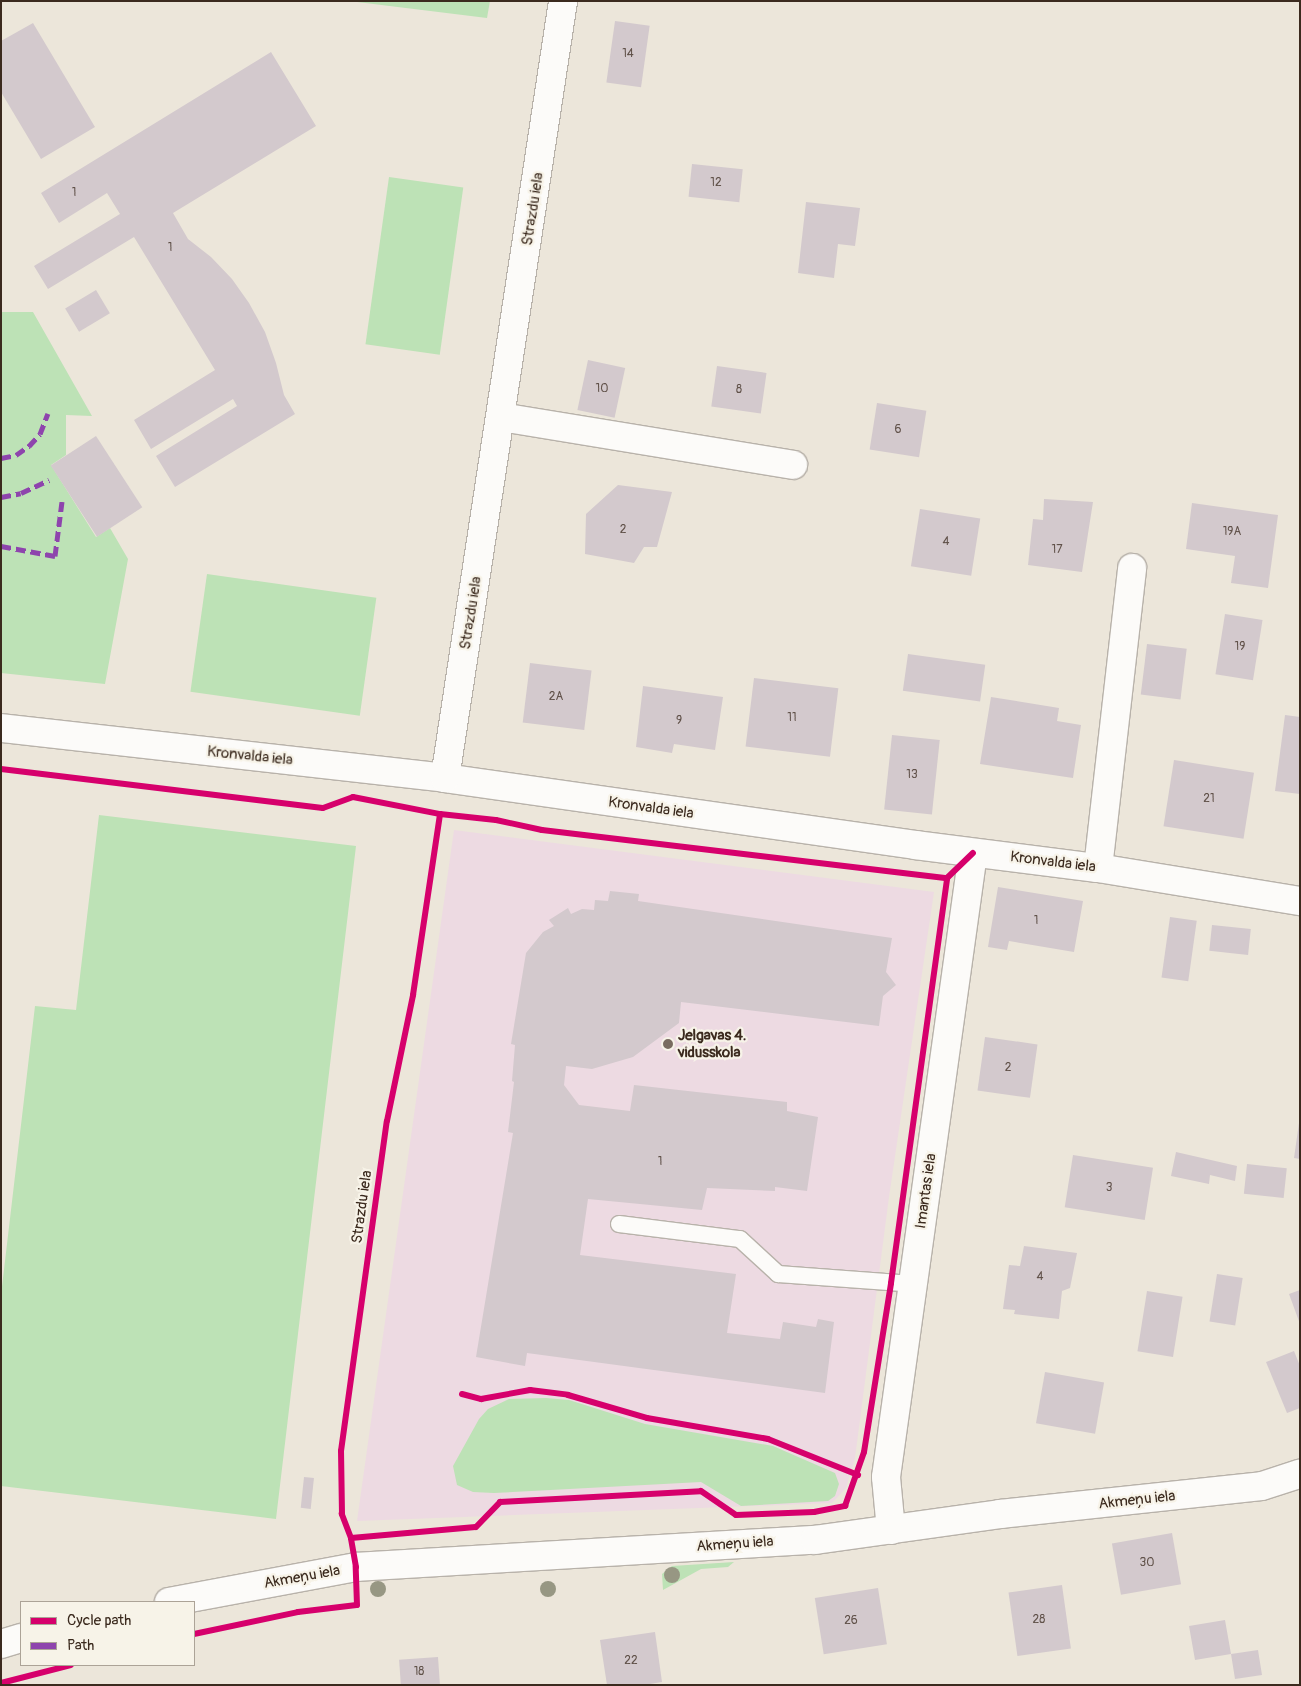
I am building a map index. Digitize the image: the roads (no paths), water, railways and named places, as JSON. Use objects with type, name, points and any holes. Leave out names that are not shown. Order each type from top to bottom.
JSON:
[{"type":"street","name":"Strazdu iela","points":[[445,778],[563,1]]},
{"type":"street","points":[[501,417],[793,465]]},
{"type":"street","points":[[1098,868],[1132,568]]},
{"type":"street","name":"Kronvalda iela","points":[[1,728],[445,778],[973,853],[1098,868],[1300,901]]},
{"type":"street","name":"Imantas iela","points":[[891,1530],[886,1476],[973,853]]},
{"type":"street","name":"Akmeņu iela","points":[[174,1601],[356,1567],[815,1540],[1000,1514],[1262,1486],[1300,1474]]},
{"type":"street","points":[[1,1644],[20,1638]]},
{"type":"lane","points":[[618,1224],[740,1240],[778,1274],[913,1284]]},
{"type":"place","name":"Jelgavas 4. vidusskola","points":[[668,1044]]}]
